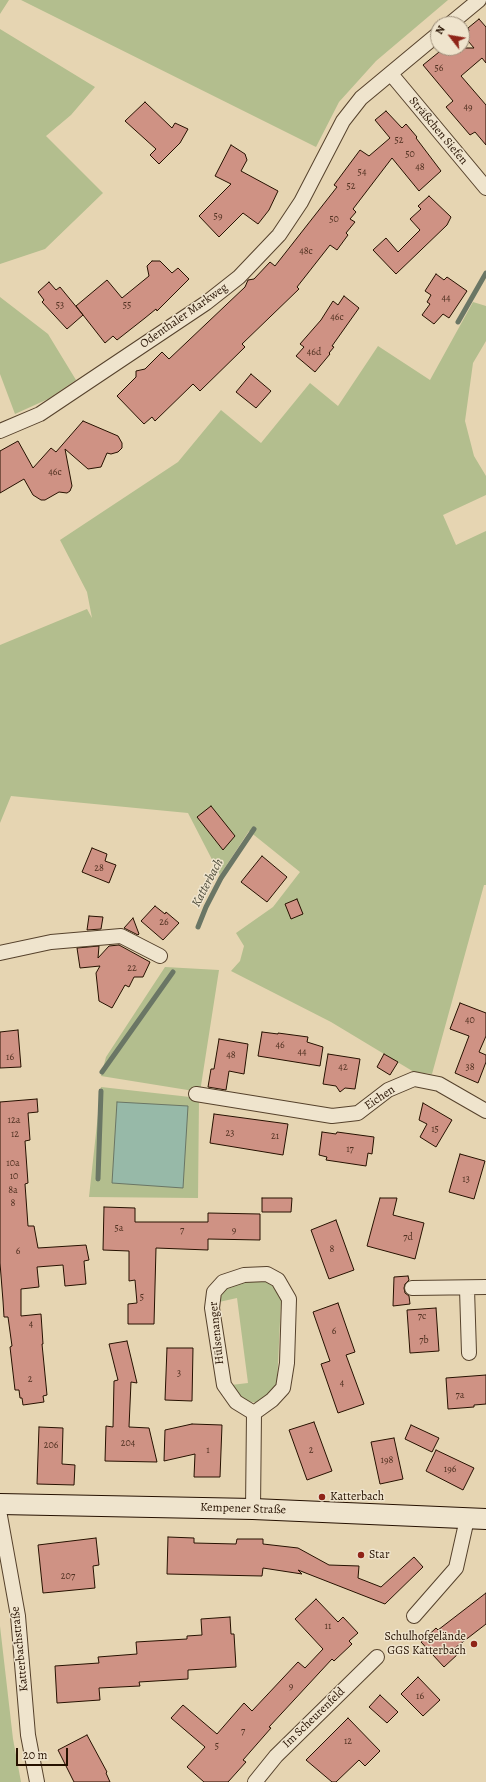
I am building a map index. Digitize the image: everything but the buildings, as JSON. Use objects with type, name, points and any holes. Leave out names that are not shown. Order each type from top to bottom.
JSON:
[{"type":"main road","name":"Kempener Straße","points":[[0,1504],[253,1509],[477,1519]]},
{"type":"street","points":[[460,16],[479,0]]},
{"type":"street","name":"Odenthaler Markweg","points":[[0,431],[40,414],[206,303],[239,277],[279,235],[301,202],[343,121],[361,98],[430,41]]},
{"type":"street","name":"Sträßchen Siefen","points":[[391,74],[486,188]]},
{"type":"street","points":[[0,953],[51,942],[121,936],[160,956]]},
{"type":"street","name":"Eichen","points":[[196,1094],[332,1116],[358,1113],[388,1090],[414,1079],[439,1084],[486,1112]]},
{"type":"street","name":"Hülsenanger","points":[[266,1274],[278,1280],[289,1298],[287,1363],[283,1388],[272,1400],[254,1413],[236,1402],[224,1385],[212,1308],[214,1292],[223,1282],[244,1275],[266,1274]]},
{"type":"street","points":[[412,1288],[486,1288]]},
{"type":"street","points":[[467,1289],[469,1353]]},
{"type":"street","points":[[253,1509],[254,1413]]},
{"type":"street","name":"Katterbachstraße","points":[[0,1516],[18,1616],[28,1735],[37,1782]]},
{"type":"street","points":[[414,1616],[456,1568],[477,1519]]},
{"type":"street","name":"Im Scheurenfeld","points":[[255,1782],[276,1756],[377,1657]]},
{"type":"shaded area","points":[[0,0],[9,0],[0,14]]},
{"type":"shaded area","points":[[21,0],[448,0],[376,61],[339,102],[316,147]]},
{"type":"shaded area","points":[[0,29],[95,87],[71,115],[46,136],[103,193],[45,249],[0,264]]},
{"type":"shaded area","points":[[0,297],[48,334],[76,380],[48,399],[15,414],[0,374]]},
{"type":"shaded area","points":[[473,302],[486,306],[486,341],[473,363],[465,421],[474,456],[486,476],[486,495],[443,515],[456,545],[486,531],[486,885],[484,885],[432,1074],[414,1072],[331,1022],[231,971],[240,961],[244,946],[236,933],[273,907],[300,872],[249,831],[220,875],[188,813],[11,796],[0,823],[0,645],[87,609],[92,618],[87,592],[60,540],[178,462],[221,410],[261,443],[310,383],[338,406],[378,346],[430,380]]},
{"type":"shaded area","points":[[165,967],[219,970],[200,1092],[101,1076],[106,1057]]},
{"type":"shaded area","points":[[101,1087],[199,1098],[198,1198],[89,1197]]},
{"type":"shaded area","points":[[117,1102],[188,1106],[183,1188],[112,1183]]},
{"type":"shaded area","points":[[260,1280],[268,1281],[274,1286],[281,1300],[277,1385],[276,1389],[257,1403],[242,1400],[231,1385],[248,1383],[237,1298],[219,1302],[226,1288],[236,1283]]},
{"type":"shaded area","points":[[0,1626],[13,1739],[21,1782],[0,1782]]},
{"type":"waterway","name":"Katterbach","points":[[458,322],[486,273]]},
{"type":"waterway","name":"Katterbach","points":[[198,927],[206,907],[221,878],[254,829]]},
{"type":"waterway","name":"Katterbach","points":[[102,1072],[173,972]]},
{"type":"waterway","name":"Katterbach","points":[[98,1179],[101,1091]]},
{"type":"place","name":"Katterbach","points":[[322,1497]]},
{"type":"place","name":"Star","points":[[361,1555]]},
{"type":"place","name":"Schulhofgelände GGS Katterbach","points":[[474,1644]]}]
